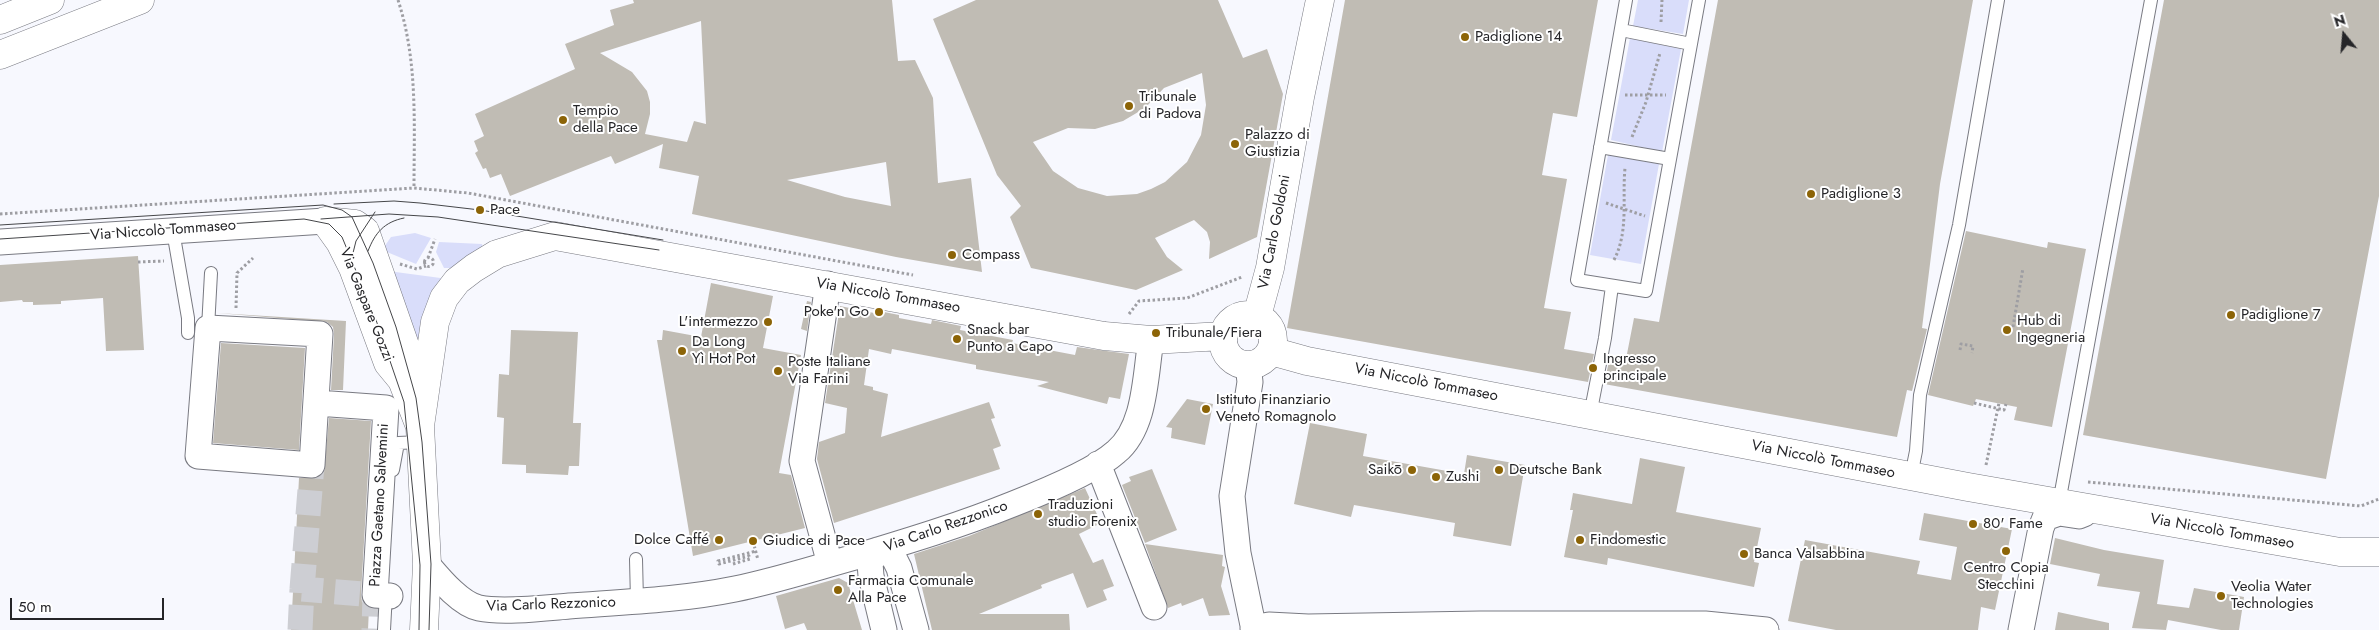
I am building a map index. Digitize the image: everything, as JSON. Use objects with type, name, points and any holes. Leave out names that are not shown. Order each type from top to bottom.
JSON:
[{"type":"street","points":[[0,20],[50,0]]},
{"type":"street","points":[[0,55],[140,0]]},
{"type":"street","name":"Via Carlo Goldoni","points":[[1257,316],[1270,268],[1300,96],[1320,0]]},
{"type":"street","name":"Via Niccolò Tommaseo","points":[[0,242],[326,221]]},
{"type":"street","name":"Via Gaspare Gozzi","points":[[326,221],[340,242],[353,268],[388,363],[402,380],[420,434]]},
{"type":"street","name":"Via Niccolò Tommaseo","points":[[556,236],[828,284],[1104,336],[1151,340],[1223,336]]},
{"type":"street","name":"Via Gaspare Gozzi","points":[[424,630],[427,564],[420,434],[435,322],[444,298],[457,281],[497,254],[556,236]]},
{"type":"street","points":[[828,284],[802,462],[830,564]]},
{"type":"street","points":[[1248,314],[1257,316],[1270,327],[1273,343],[1271,351],[1261,361],[1248,365],[1231,359],[1223,345],[1223,336],[1228,324],[1235,318],[1248,314]]},
{"type":"street","points":[[198,330],[320,334],[312,465],[198,456],[198,330]]},
{"type":"street","name":"Via Carlo Rezzonico","points":[[427,564],[446,586],[478,608],[524,609],[636,601],[734,589],[878,550],[970,521],[1034,496],[1098,464],[1116,452],[1127,440],[1135,424],[1143,394],[1151,340]]},
{"type":"street","name":"Via Niccolò Tommaseo","points":[[1271,351],[1308,361],[1911,476],[2062,491],[2096,510],[2340,552],[2379,552]]},
{"type":"street","points":[[1248,365],[1250,382],[1232,496],[1238,553],[1253,629],[1269,625],[1308,627],[1480,624],[1705,624],[1766,630]]},
{"type":"street","name":"Piazza Gaetano Salvemini","points":[[317,403],[386,408],[375,596],[388,596]]},
{"type":"street","points":[[1098,464],[1154,607]]},
{"type":"street","points":[[2021,630],[2040,528],[2045,518],[2058,513],[2079,516],[2096,510]]},
{"type":"street","points":[[884,630],[870,564],[878,550],[893,556],[900,568],[916,630]]},
{"type":"lane","points":[[1626,0],[1577,280],[1646,291],[1699,0]]},
{"type":"lane","points":[[1911,476],[1916,451],[1920,395],[1959,225],[1998,0]]},
{"type":"lane","points":[[2062,491],[2151,0]]},
{"type":"lane","points":[[1620,30],[1691,44]]},
{"type":"lane","points":[[1600,147],[1670,159]]},
{"type":"lane","points":[[173,231],[188,318],[198,330]]},
{"type":"lane","points":[[198,330],[211,273]]},
{"type":"lane","points":[[1590,415],[1605,338],[1612,286]]},
{"type":"lane","points":[[384,630],[388,596],[392,477],[398,443],[420,434]]},
{"type":"lane","points":[[636,559],[636,601]]},
{"type":"path","points":[[398,0],[411,54],[415,102],[414,188]]},
{"type":"path","points":[[1661,30],[1662,0]]},
{"type":"path","points":[[1630,145],[1657,68],[1660,45]]},
{"type":"path","points":[[1620,95],[1672,95]]},
{"type":"path","points":[[1614,260],[1622,240],[1626,163]]},
{"type":"path","points":[[0,214],[331,195],[414,188],[468,192],[917,276]]},
{"type":"path","points":[[1600,202],[1649,218]]},
{"type":"path","points":[[426,266],[424,263],[428,258],[435,239]]},
{"type":"path","points":[[230,310],[236,310],[237,273],[253,258]]},
{"type":"path","points":[[393,262],[417,269],[433,265],[432,258],[428,258]]},
{"type":"path","points":[[2013,327],[2023,268]]},
{"type":"path","points":[[1127,317],[1139,301],[1186,298],[1242,278],[1248,271]]},
{"type":"path","points":[[1972,353],[1973,346],[1961,344],[1960,350],[1961,344],[1967,345],[1973,346],[1972,353]]},
{"type":"path","points":[[1990,406],[1991,402]]},
{"type":"path","points":[[1974,403],[2004,410],[2006,404]]},
{"type":"path","points":[[1994,467],[1984,465],[1999,403]]},
{"type":"path","points":[[2062,491],[2361,506],[2379,499]]},
{"type":"path","points":[[754,542],[759,564]]},
{"type":"path","points":[[731,571],[730,565],[750,559],[749,556],[719,564],[718,561],[756,551]]},
{"type":"shaded area","points":[[1638,0],[1689,0],[1683,34],[1633,26]]},
{"type":"shaded area","points":[[1630,38],[1681,49],[1662,152],[1611,140]]},
{"type":"shaded area","points":[[1608,155],[1659,164],[1641,264],[1590,255]]},
{"type":"shaded area","points":[[415,233],[431,238],[416,264],[382,250],[391,237]]},
{"type":"shaded area","points":[[439,242],[482,244],[483,248],[457,268],[444,268],[436,252]]},
{"type":"shaded area","points":[[388,271],[448,279],[422,376]]},
{"type":"building","points":[[633,0],[892,0],[898,61],[915,60],[933,98],[938,183],[971,178],[982,272],[896,257],[692,214],[699,176],[659,168],[663,144],[615,164],[611,156],[510,196],[501,174],[490,178],[486,168],[483,169],[475,153],[478,151],[474,141],[484,136],[475,114],[575,69],[565,44],[614,25],[610,10],[634,3]],"holes":[[[701,21],[706,124],[694,121],[687,142],[645,134],[650,114],[650,102],[647,91],[632,72],[600,53]],[[886,162],[891,206],[845,197],[787,180]]]},
{"type":"building","name":"Palazzo di Giustizia","points":[[976,0],[1218,0],[1243,58],[1267,49],[1283,94],[1257,237],[1209,259],[1210,242],[1207,232],[1194,220],[1155,238],[1167,257],[1183,270],[1136,290],[1031,268],[1010,217],[1021,206],[997,175],[933,19]],"holes":[[[1202,73],[1206,105],[1201,135],[1187,162],[1165,182],[1137,194],[1107,196],[1078,188],[1053,171],[1033,142],[1068,128],[1095,129],[1123,121],[1145,108],[1164,88]]]},
{"type":"building","points":[[1345,0],[1598,0],[1577,117],[1553,113],[1542,175],[1567,179],[1544,308],[1571,312],[1564,349],[1594,354],[1588,382],[1287,328]]},
{"type":"building","points":[[1718,0],[1973,0],[1940,184],[1922,328],[1927,329],[1912,391],[1907,390],[1897,437],[1604,384],[1610,357],[1626,359],[1634,318],[1659,322]]},
{"type":"building","name":"Padiglione 7","points":[[2164,0],[2379,0],[2379,196],[2326,479],[2083,435]]},
{"type":"building","name":"Hub di Ingegneria","points":[[1966,231],[2047,248],[2048,242],[2086,249],[2052,427],[2014,420],[2017,407],[1976,399],[1973,406],[1928,395]]},
{"type":"building","points":[[138,256],[144,350],[106,351],[103,298],[61,301],[61,304],[33,305],[33,302],[23,302],[22,300],[0,302],[0,265]]},
{"type":"building","points":[[711,283],[773,296],[763,348],[801,355],[779,473],[791,475],[805,528],[693,556],[657,340],[662,340],[663,330],[701,337]]},
{"type":"building","points":[[807,301],[811,302],[807,331],[801,329]]},
{"type":"building","points":[[840,306],[874,313],[874,310],[899,315],[899,318],[931,324],[932,320],[961,326],[960,330],[1013,340],[1012,343],[1075,355],[1077,347],[1129,354],[1120,399],[1109,397],[1107,404],[1037,386],[1049,382],[976,369],[976,365],[892,349],[891,354],[869,349],[864,385],[873,387],[873,390],[888,394],[881,437],[989,402],[995,418],[991,419],[1001,446],[993,449],[1000,469],[834,523],[817,459],[819,442],[845,433],[847,408],[825,403]]},
{"type":"building","points":[[217,313],[346,321],[343,390],[331,390],[334,335],[333,327],[327,322]]},
{"type":"building","points":[[511,330],[578,332],[573,423],[581,423],[579,466],[569,466],[568,475],[526,473],[526,465],[502,464],[504,418],[497,417],[499,374],[509,375]]},
{"type":"building","points":[[221,343],[305,348],[299,450],[213,443]]},
{"type":"building","points":[[1187,399],[1213,404],[1205,445],[1171,438],[1172,428],[1166,427]]},
{"type":"building","points":[[329,418],[371,421],[361,594],[362,602],[369,608],[368,630],[291,630],[299,478],[318,478],[324,473]]},
{"type":"building","points":[[1310,423],[1367,434],[1363,456],[1464,474],[1467,455],[1525,465],[1511,546],[1453,536],[1455,523],[1354,505],[1351,517],[1294,504]]},
{"type":"building","points":[[1640,458],[1685,467],[1676,512],[1761,528],[1754,562],[1759,563],[1754,587],[1608,558],[1607,565],[1564,557],[1573,510],[1570,510],[1573,493],[1632,504]]},
{"type":"building","points":[[1152,469],[1177,530],[1145,543],[1122,485],[1131,481],[1129,477]]},
{"type":"building","points":[[1085,488],[1101,523],[1079,534],[1093,563],[1103,559],[1114,586],[1103,590],[1107,600],[1087,608],[1073,573],[1041,585],[1042,588],[979,614],[1069,614],[1070,630],[932,630],[914,554],[969,536]]},
{"type":"building","points":[[1924,513],[2012,529],[1995,610],[1981,607],[1978,630],[1836,630],[1788,621],[1805,540],[1920,561],[1917,574],[1951,580],[1957,547],[1919,540]]},
{"type":"building","points":[[2055,538],[2104,550],[2164,560],[2157,604],[2189,608],[2194,588],[2244,597],[2239,630],[2221,630],[2168,620],[2166,630],[2132,628],[2140,592],[2097,586],[2100,574],[2050,564]]},
{"type":"building","points":[[1145,544],[1223,555],[1222,566],[1225,567],[1221,586],[1230,615],[1209,616],[1203,598],[1182,606],[1181,603],[1168,608]]},
{"type":"building","points":[[839,578],[848,583],[862,630],[807,630],[804,623],[785,629],[776,596]]},
{"type":"building","points":[[2058,612],[2109,623],[2109,630],[2055,630]]},
{"type":"tunnel","points":[[302,589],[312,465]]},
{"type":"tunnel","points":[[300,630],[302,589],[375,595],[374,630]]},
{"type":"tram line","points":[[334,204],[394,201],[420,203],[480,210],[663,240]]},
{"type":"tram line","points":[[0,225],[323,205],[342,210],[352,217],[373,263],[396,327],[416,398],[422,442],[431,564],[429,630]]},
{"type":"tram line","points":[[352,257],[356,241],[375,212]]},
{"type":"tram line","points":[[321,219],[389,214],[438,217],[659,250]]},
{"type":"tram line","points":[[368,251],[381,229],[391,222],[404,218]]},
{"type":"tram line","points":[[0,239],[304,219],[329,224],[342,237],[375,317],[404,402],[420,565],[419,630]]},
{"type":"place","name":"Padiglione 14","points":[[1465,37]]},
{"type":"place","name":"Tribunale di Padova","points":[[1129,106]]},
{"type":"place","name":"Tempio della Pace","points":[[563,120]]},
{"type":"place","name":"Palazzo di Giustizia","points":[[1235,144]]},
{"type":"place","name":"Padiglione 3","points":[[1811,194]]},
{"type":"place","name":"Pace","points":[[480,210]]},
{"type":"place","name":"Compass","points":[[952,255]]},
{"type":"place","name":"Poke'n Go","points":[[879,312]]},
{"type":"place","name":"Padiglione 7","points":[[2231,315]]},
{"type":"place","name":"L'intermezzo","points":[[768,322]]},
{"type":"place","name":"Hub di Ingegneria","points":[[2007,330]]},
{"type":"place","name":"Tribunale/Fiera","points":[[1156,333]]},
{"type":"place","name":"Snack bar Punto a Capo","points":[[957,339]]},
{"type":"place","name":"Da Long Yì Hot Pot","points":[[682,351]]},
{"type":"place","name":"Ingresso principale","points":[[1593,368]]},
{"type":"place","name":"Poste Italiane Via Farini","points":[[778,371]]},
{"type":"place","name":"Istituto Finanziario Veneto Romagnolo","points":[[1206,409]]},
{"type":"place","name":"Saikō","points":[[1412,470]]},
{"type":"place","name":"Deutsche Bank","points":[[1499,470]]},
{"type":"place","name":"Zushi","points":[[1436,477]]},
{"type":"place","name":"Traduzioni studio Forenix","points":[[1038,514]]},
{"type":"place","name":"80' Fame","points":[[1973,524]]},
{"type":"place","name":"Dolce Caffé","points":[[719,540]]},
{"type":"place","name":"Findomestic","points":[[1580,540]]},
{"type":"place","name":"Giudice di Pace","points":[[753,541]]},
{"type":"place","name":"Centro Copia Stecchini","points":[[2006,551]]},
{"type":"place","name":"Banca Valsabbina","points":[[1744,554]]},
{"type":"place","name":"Farmacia Comunale Alla Pace","points":[[838,590]]},
{"type":"place","name":"Veolia Water Technologies","points":[[2221,596]]}]
